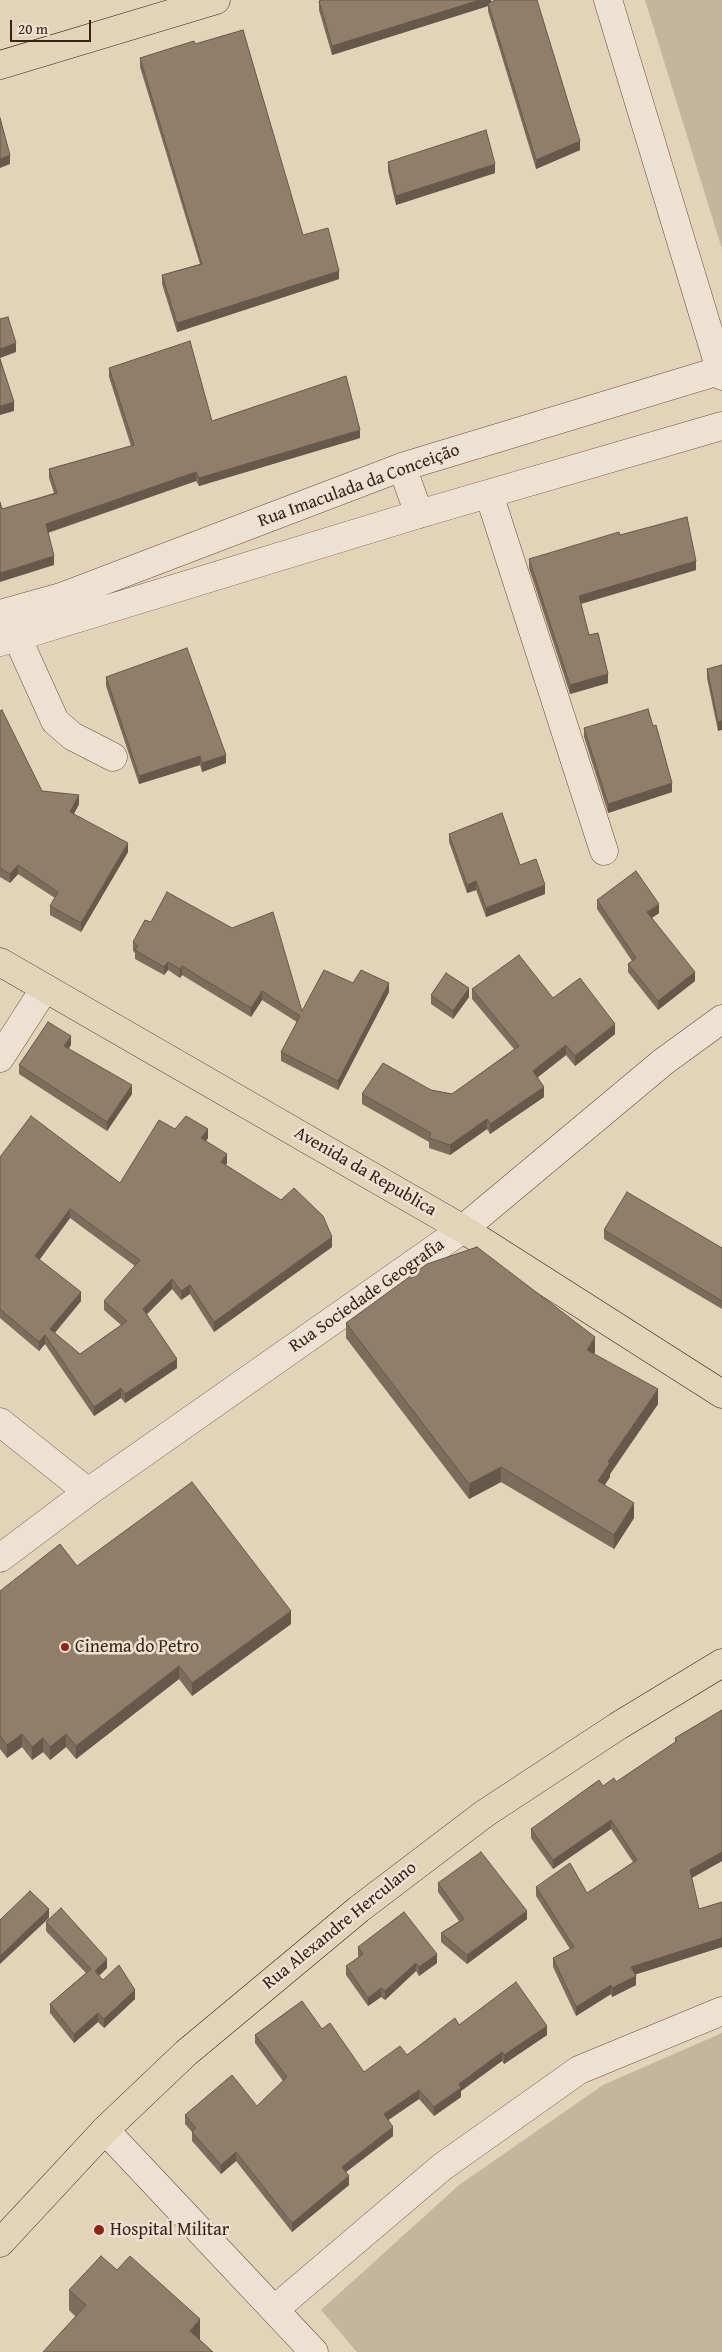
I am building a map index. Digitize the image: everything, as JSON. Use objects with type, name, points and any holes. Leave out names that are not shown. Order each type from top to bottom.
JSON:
[{"type":"main road","points":[[0,65],[216,0]]},
{"type":"main road","name":"Avenida da Republica","points":[[0,962],[463,1229],[722,1394]]},
{"type":"main road","name":"Rua Alexandre Herculano","points":[[0,2243],[105,2130],[186,2054],[278,1974],[484,1814],[618,1726],[722,1664]]},
{"type":"street","points":[[608,0],[721,372]]},
{"type":"street","name":"Rua Imaculada da Conceição","points":[[0,614],[61,597],[402,467],[721,372]]},
{"type":"street","points":[[113,757],[72,736],[55,721],[8,639],[419,514],[722,426]]},
{"type":"street","points":[[402,467],[419,514]]},
{"type":"street","points":[[489,494],[604,851]]},
{"type":"street","points":[[0,1058],[45,988]]},
{"type":"street","name":"Rua Sociedade Geografia","points":[[0,1558],[88,1492],[463,1229],[663,1062],[722,1019]]},
{"type":"street","points":[[0,1422],[88,1492]]},
{"type":"street","points":[[275,2309],[442,2167],[578,2070],[722,2011]]},
{"type":"street","points":[[105,2130],[314,2352]]},
{"type":"shaded area","points":[[645,0],[722,0],[722,249]]},
{"type":"shaded area","points":[[722,2033],[722,2352],[357,2352],[321,2310],[459,2185],[603,2085]]},
{"type":"building","points":[[480,0],[332,46],[319,1]]},
{"type":"building","points":[[496,0],[537,0],[580,141],[536,160],[488,3]]},
{"type":"building","points":[[243,30],[303,235],[328,228],[339,271],[177,323],[162,275],[202,264],[140,58],[194,41],[195,44]]},
{"type":"building","points":[[0,118],[10,155],[0,159]]},
{"type":"building","points":[[486,130],[495,164],[396,196],[388,162]]},
{"type":"building","points":[[8,317],[16,343],[0,349],[0,319]]},
{"type":"building","points":[[190,341],[212,421],[346,376],[360,430],[199,478],[196,472],[46,524],[54,556],[0,573],[0,502],[2,509],[57,493],[49,469],[134,445],[109,368]]},
{"type":"building","points":[[0,359],[14,402],[0,406]]},
{"type":"building","points":[[687,517],[696,561],[579,596],[589,635],[598,633],[608,674],[570,685],[529,559],[619,532],[620,535]]},
{"type":"building","points":[[187,648],[226,755],[202,763],[200,756],[139,776],[106,677]]},
{"type":"building","points":[[722,665],[722,721],[718,722],[707,669]]},
{"type":"building","points":[[648,709],[653,726],[656,725],[672,783],[608,804],[584,728]]},
{"type":"building","points":[[2,710],[42,791],[79,795],[70,812],[128,843],[81,923],[50,906],[58,892],[18,865],[10,874],[0,868],[0,711]]},
{"type":"building","points":[[502,813],[520,865],[536,859],[545,885],[486,908],[476,881],[467,885],[449,834]]},
{"type":"building","points":[[636,871],[659,904],[647,912],[695,972],[658,1001],[628,964],[636,958],[597,900]]},
{"type":"building","points":[[167,892],[232,928],[273,912],[302,1011],[324,970],[353,983],[361,970],[389,983],[338,1081],[281,1052],[300,1016],[262,991],[251,1008],[182,966],[180,969],[168,962],[164,967],[135,950],[138,946],[133,942],[145,920],[151,922]]},
{"type":"building","points":[[519,955],[553,998],[580,978],[615,1024],[575,1056],[566,1045],[533,1071],[544,1087],[490,1124],[487,1119],[450,1145],[429,1138],[431,1133],[362,1094],[383,1063],[431,1090],[452,1094],[519,1046],[472,989]]},
{"type":"building","points":[[446,973],[469,988],[453,1011],[431,995]]},
{"type":"building","points":[[48,1022],[71,1036],[64,1046],[132,1085],[107,1122],[19,1065]]},
{"type":"building","points":[[31,1116],[120,1183],[159,1120],[175,1129],[186,1116],[208,1129],[201,1138],[227,1154],[221,1162],[281,1200],[294,1188],[323,1216],[332,1237],[214,1322],[190,1285],[181,1291],[172,1279],[143,1309],[177,1359],[125,1394],[121,1388],[94,1407],[45,1335],[39,1342],[0,1309],[0,1157]],"holes":[[[70,1209],[140,1260],[104,1301],[127,1321],[80,1354],[50,1329],[81,1292],[35,1256]]]},
{"type":"building","points":[[627,1192],[722,1248],[722,1301],[604,1230]]},
{"type":"building","points":[[477,1247],[595,1337],[587,1350],[658,1389],[608,1462],[610,1463],[598,1481],[634,1503],[614,1535],[501,1467],[469,1484],[346,1323],[427,1264]]},
{"type":"building","points":[[192,1482],[291,1611],[192,1683],[179,1666],[76,1746],[66,1734],[50,1747],[43,1738],[32,1747],[22,1734],[7,1745],[0,1736],[0,1591],[60,1544],[77,1566]]},
{"type":"building","points":[[722,1710],[722,1852],[690,1870],[699,1909],[722,1902],[722,1938],[631,1967],[636,1976],[612,1988],[611,1985],[576,2007],[553,1958],[574,1947],[536,1887],[570,1863],[587,1893],[637,1860],[611,1820],[553,1860],[531,1829],[599,1780],[603,1786],[614,1778],[616,1782],[677,1741],[675,1738]]},
{"type":"building","points":[[481,1852],[527,1911],[467,1955],[441,1933],[464,1919],[438,1883]]},
{"type":"building","points":[[30,1891],[49,1909],[0,1956],[0,1920]]},
{"type":"building","points":[[61,1908],[107,1959],[95,1971],[103,1980],[119,1965],[135,1990],[104,2019],[98,2013],[74,2034],[50,2004],[91,1969],[46,1922]]},
{"type":"building","points":[[404,1912],[437,1954],[419,1967],[416,1963],[385,1991],[381,1988],[368,1998],[346,1966],[363,1954],[358,1947]]},
{"type":"building","points":[[516,1982],[547,2026],[504,2055],[502,2052],[459,2084],[461,2088],[434,2107],[419,2090],[384,2114],[393,2127],[342,2167],[349,2176],[292,2223],[236,2152],[221,2165],[192,2132],[196,2128],[185,2115],[232,2075],[257,2106],[287,2077],[255,2035],[302,2001],[322,2029],[330,2023],[364,2072],[400,2046],[407,2055],[455,2018],[459,2025]]},
{"type":"building","points":[[101,2256],[117,2270],[130,2256],[200,2319],[190,2331],[213,2352],[43,2352],[86,2305],[69,2290]]},
{"type":"place","name":"Cinema do Petro","points":[[65,1647]]},
{"type":"place","name":"Hospital Militar","points":[[99,2230]]}]
